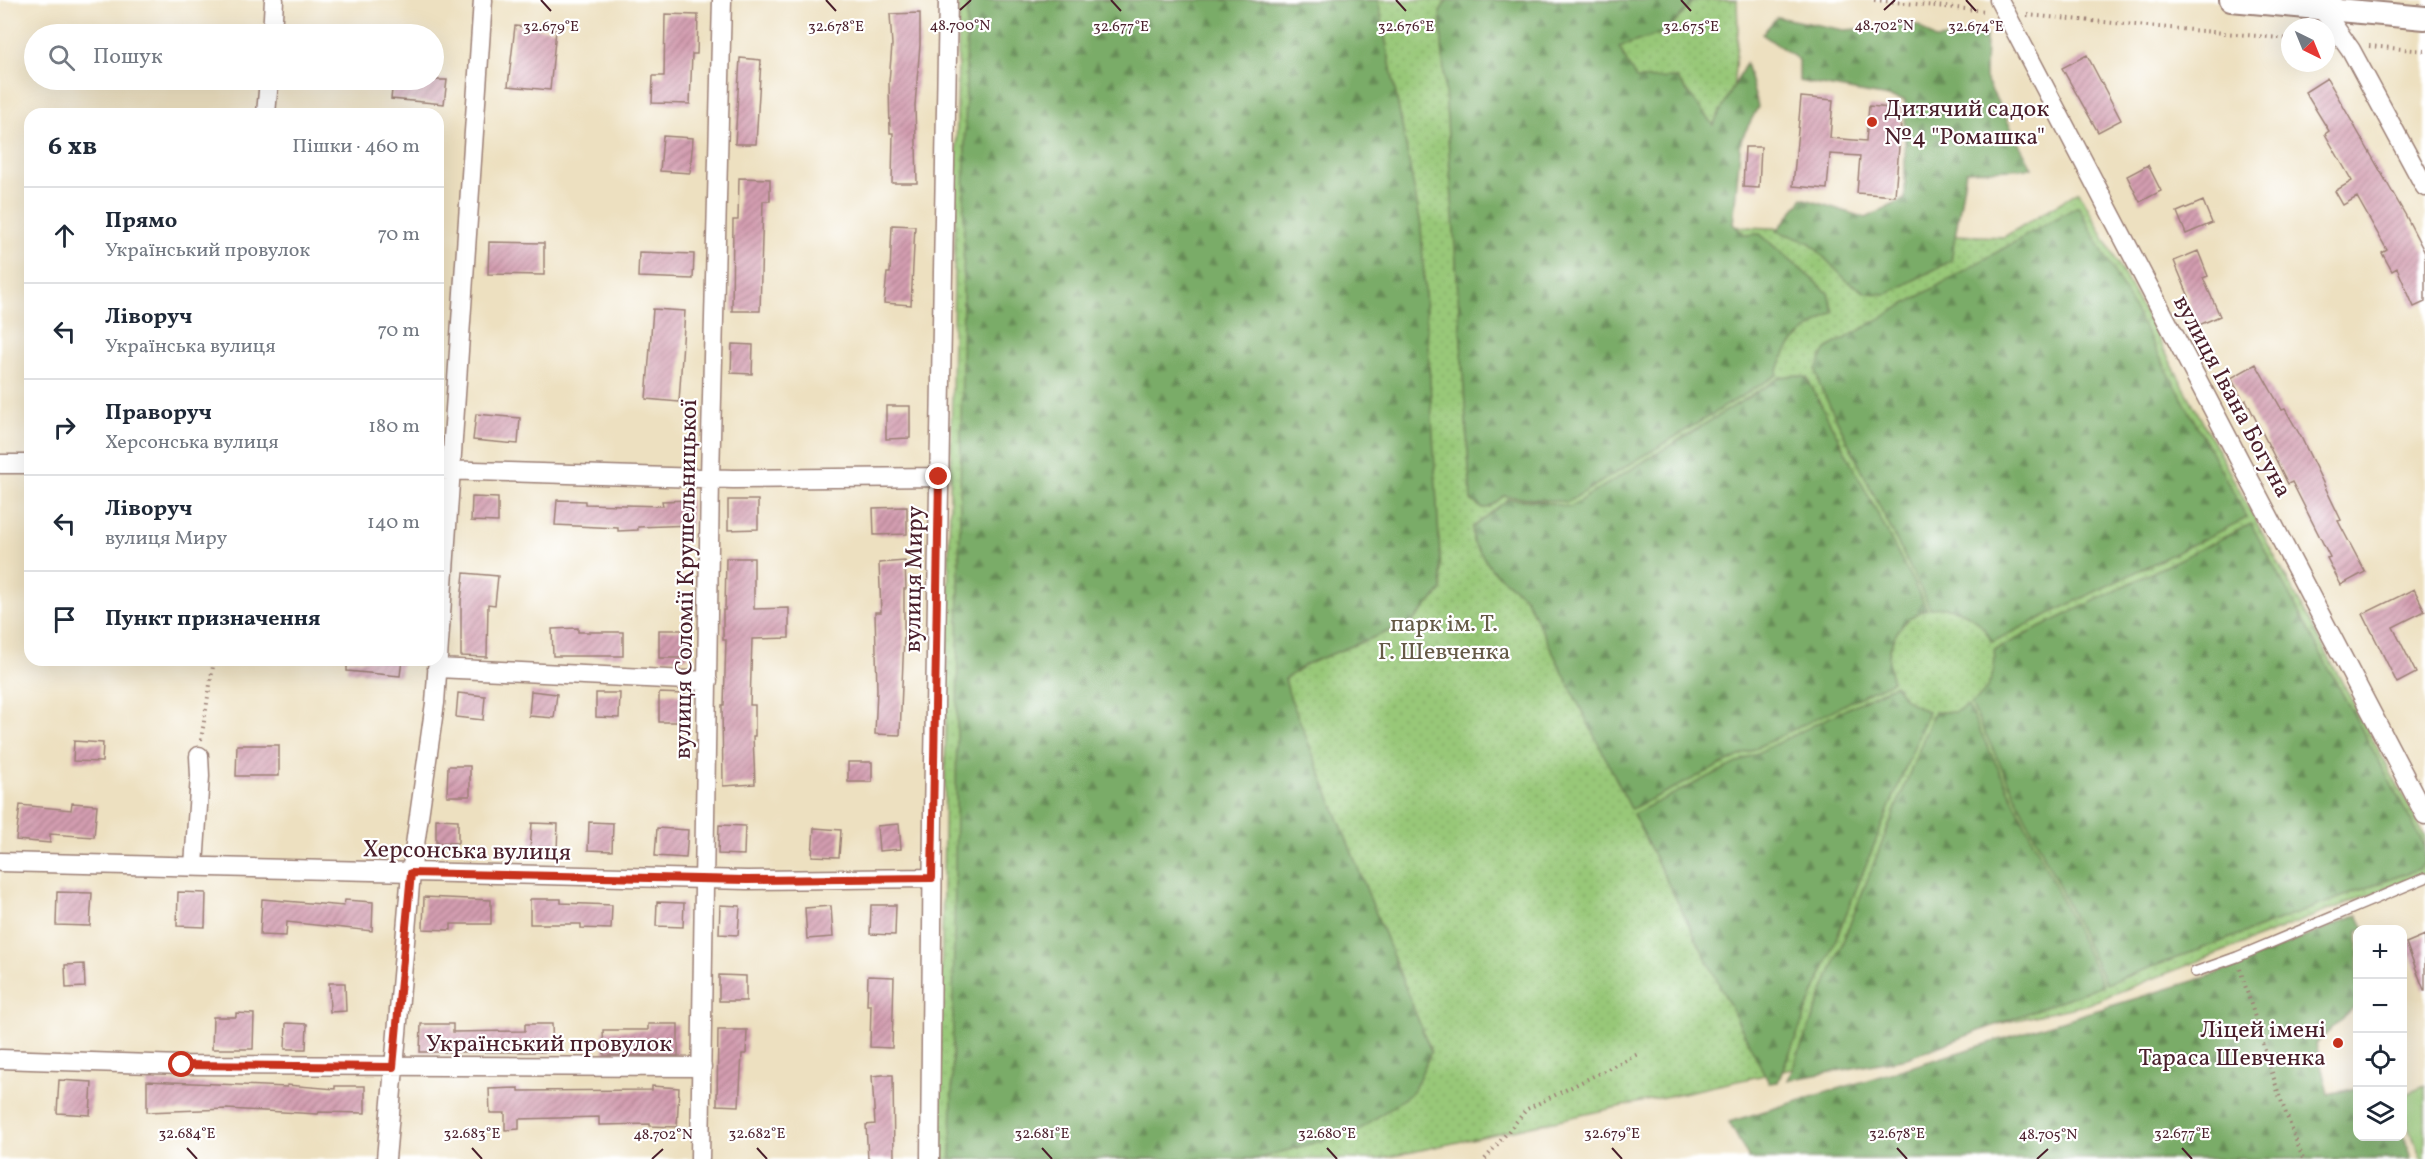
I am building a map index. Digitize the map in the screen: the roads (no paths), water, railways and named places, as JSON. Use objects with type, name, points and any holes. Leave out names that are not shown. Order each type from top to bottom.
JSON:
[{"type":"street","points":[[273,24],[274,0]]},
{"type":"street","points":[[483,0],[444,470],[733,479],[939,477]]},
{"type":"street","name":"вулиця Соломії Крушельницької","points":[[700,1159],[710,477],[722,0]]},
{"type":"street","name":"вулиця Миру","points":[[930,1159],[932,878],[948,0]]},
{"type":"street","points":[[2231,0],[2371,6],[2425,18]]},
{"type":"street","points":[[2319,4],[2347,44],[2425,187]]},
{"type":"street","name":"вулиця Івана Богуна","points":[[2002,6],[2425,815]]},
{"type":"street","points":[[267,108],[268,90]]},
{"type":"street","points":[[0,464],[24,464]]},
{"type":"street","points":[[444,662],[708,681]]},
{"type":"street","points":[[386,1159],[411,873],[435,704],[438,666]]},
{"type":"street","points":[[194,866],[200,776],[199,756]]},
{"type":"street","name":"Херсонська вулиця","points":[[0,862],[705,879],[932,878]]},
{"type":"street","name":"Український провулок","points":[[0,1059],[182,1065],[702,1067]]},
{"type":"lane","points":[[2195,972],[2237,957],[2425,879]]},
{"type":"place","name":"Дитячий садок №4 \"Ромашка\"","points":[[1872,122]]},
{"type":"place","name":"Ліцей імені Тараса Шевченка","points":[[2338,1043]]},
{"type":"park label","name":"парк ім. Т. Г. Шевченка","points":[[1444,637]]}]
